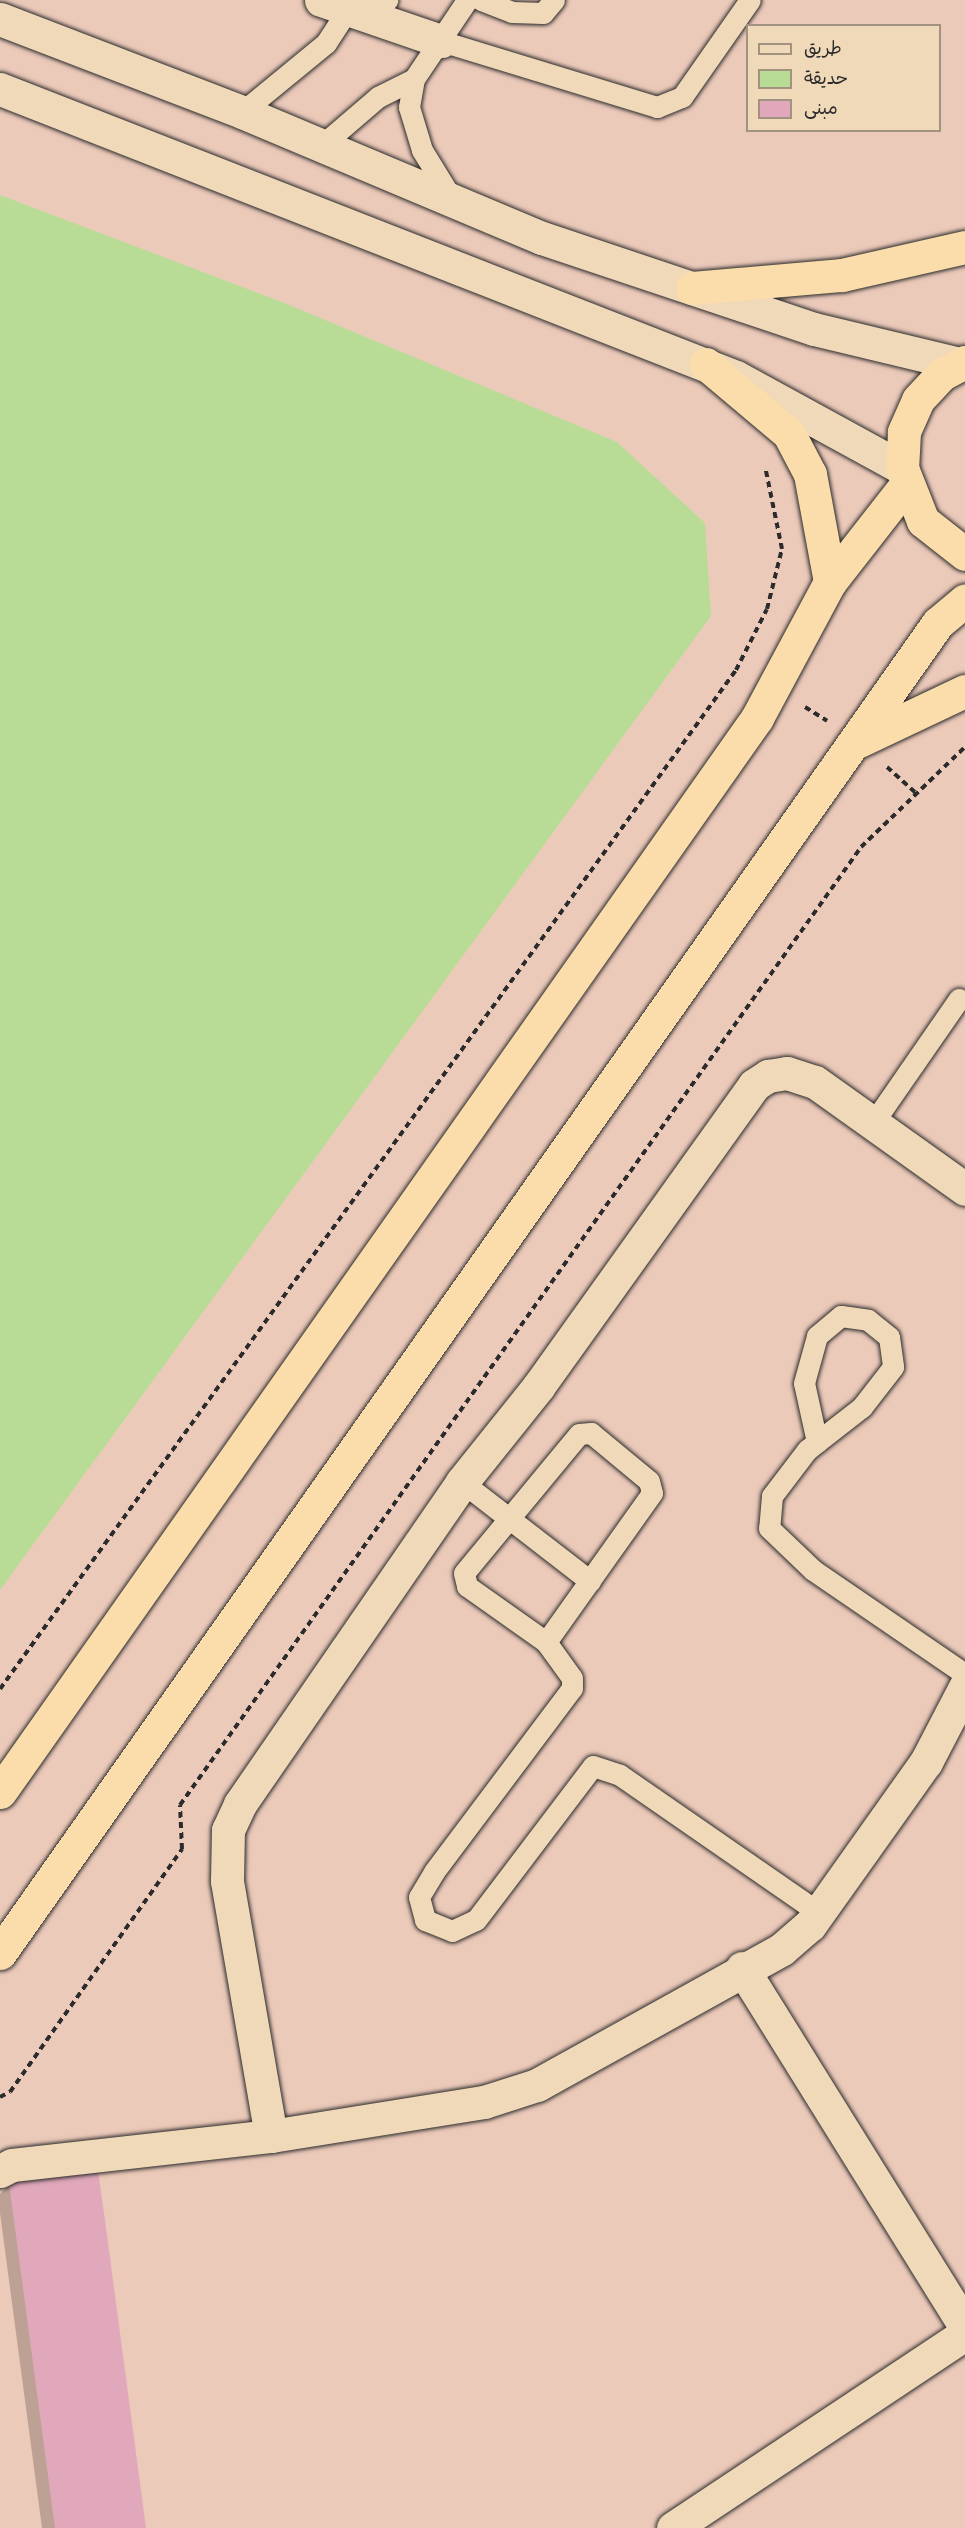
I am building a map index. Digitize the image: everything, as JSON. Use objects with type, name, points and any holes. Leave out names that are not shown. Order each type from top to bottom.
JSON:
[{"type":"highway","points":[[692,288],[842,275],[965,247]]},
{"type":"highway","points":[[963,363],[918,400],[904,432],[903,477],[923,521],[965,554]]},
{"type":"highway","points":[[706,364],[789,434],[810,474],[830,582]]},
{"type":"highway","points":[[0,1792],[757,718],[830,582],[903,477]]},
{"type":"highway","points":[[0,1953],[859,741],[938,623],[965,600]]},
{"type":"highway","points":[[859,741],[965,691]]},
{"type":"street","points":[[333,6],[408,25],[441,41]]},
{"type":"street","points":[[0,19],[242,112],[542,238],[814,329],[963,363]]},
{"type":"street","points":[[0,89],[706,364],[787,401],[903,477]]},
{"type":"street","points":[[271,2136],[227,1881],[228,1830],[240,1804],[462,1482],[538,1387],[754,1085],[787,1073],[814,1082],[965,1189]]},
{"type":"street","points":[[0,2171],[12,2164],[271,2136],[484,2102],[537,2085],[742,1968],[782,1949],[819,1913],[926,1762],[965,1687]]},
{"type":"street","points":[[742,1968],[965,2326]]},
{"type":"street","points":[[673,2528],[965,2334]]},
{"type":"lane","points":[[242,112],[326,43],[333,6],[387,0]]},
{"type":"lane","points":[[452,199],[414,130],[409,107],[414,79],[467,0]]},
{"type":"lane","points":[[480,0],[512,12],[543,13],[554,0]]},
{"type":"lane","points":[[441,41],[657,107],[681,97],[750,0]]},
{"type":"lane","points":[[321,146],[378,97],[414,79]]},
{"type":"lane","points":[[873,1124],[959,999]]},
{"type":"lane","points":[[817,1442],[804,1383],[814,1343],[841,1316],[868,1320],[889,1337],[893,1367],[862,1407],[817,1442],[772,1496],[769,1528],[813,1570],[965,1674]]},
{"type":"lane","points":[[546,1642],[652,1493],[649,1481],[591,1433],[579,1434],[512,1518],[464,1573],[467,1586],[546,1642],[572,1678],[572,1688],[434,1872],[419,1897],[424,1920],[452,1931],[476,1920],[593,1766],[620,1774],[819,1913]]},
{"type":"lane","points":[[462,1482],[512,1518],[590,1581]]},
{"type":"path","points":[[0,1689],[736,670],[767,609],[782,549],[765,477],[777,425]]},
{"type":"path","points":[[0,2097],[10,2092],[182,1849],[180,1805],[861,847],[965,747]]},
{"type":"green space","points":[[0,195],[282,302],[617,442],[705,523],[711,616],[0,1590]]},
{"type":"building","points":[[98,2171],[146,2528],[55,2528],[9,2183]]}]
